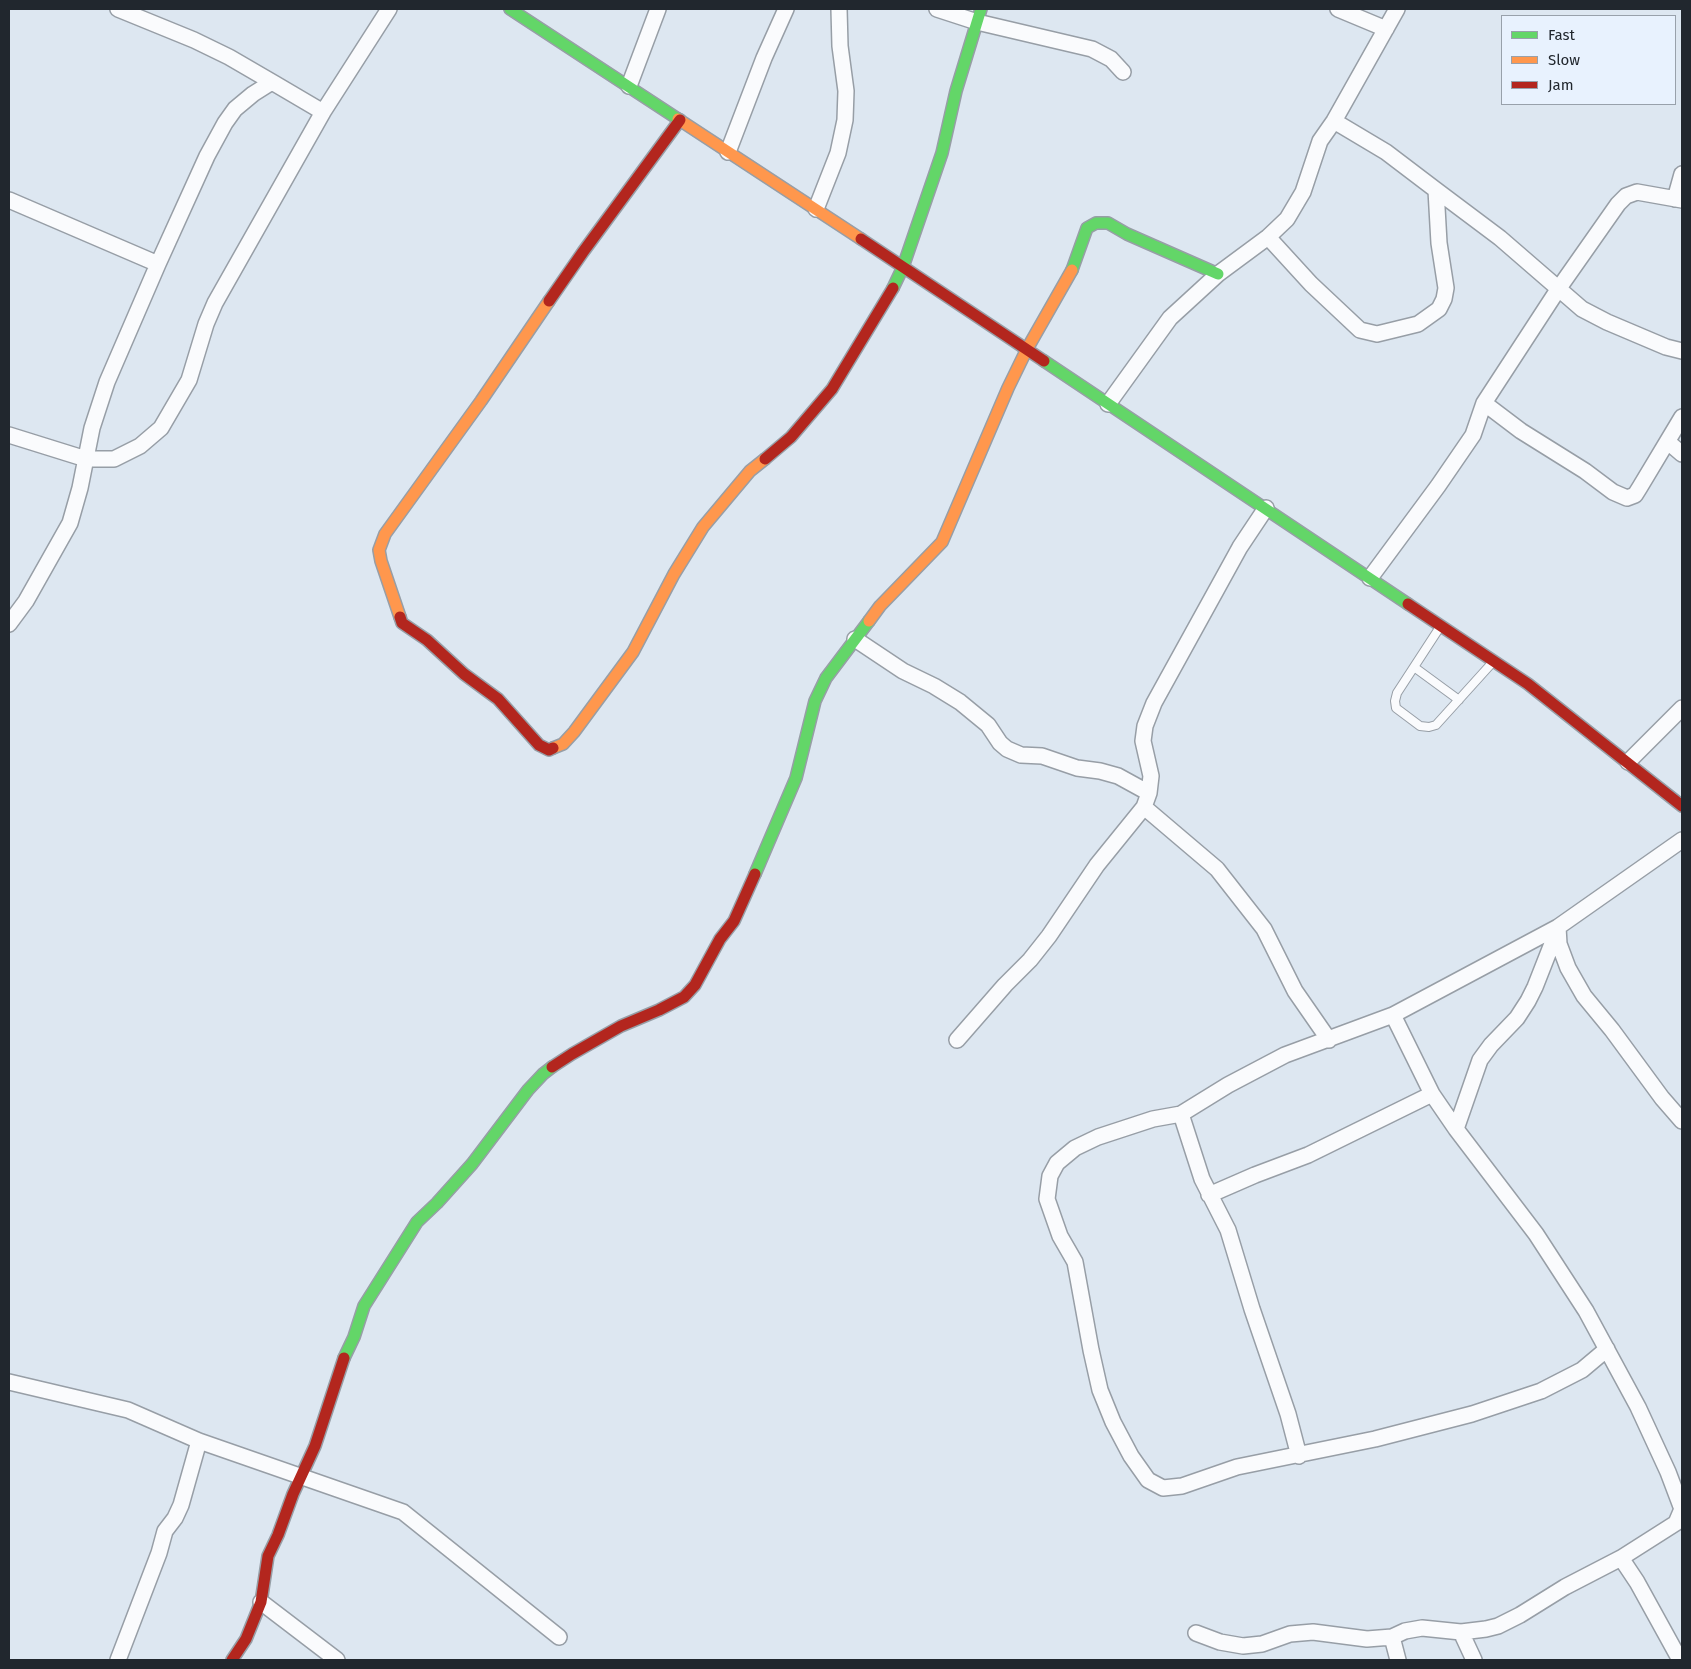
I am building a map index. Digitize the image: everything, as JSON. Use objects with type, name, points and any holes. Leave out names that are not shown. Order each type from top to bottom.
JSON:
[{"type":"street","points":[[118,9],[194,40],[229,57],[323,112]]},
{"type":"street","points":[[9,435],[86,459],[114,459],[140,446],[161,428],[189,380],[215,303],[323,112],[389,9]]},
{"type":"street","points":[[510,9],[1028,349],[1528,684],[1682,806]]},
{"type":"street","points":[[629,86],[658,9]]},
{"type":"street","points":[[728,152],[764,58],[786,9]]},
{"type":"street","points":[[816,209],[838,153],[846,120],[846,91],[840,46],[840,9]]},
{"type":"street","points":[[937,9],[979,15],[1092,49],[1111,59],[1123,72]]},
{"type":"street","points":[[1338,9],[1386,29]]},
{"type":"street","points":[[1108,404],[1170,318],[1218,274],[1268,237],[1287,219],[1303,192],[1320,141],[1334,121],[1398,9]]},
{"type":"street","points":[[680,120],[583,252],[481,401],[394,521],[385,534],[379,550],[402,623],[427,640],[464,674],[498,700],[539,746],[549,750],[563,744],[574,732],[633,652],[674,574],[703,527],[750,471],[791,437],[832,389],[891,292],[903,267],[942,153],[956,91],[979,15]]},
{"type":"street","points":[[11,619],[37,582],[70,523],[80,488],[92,428],[107,382],[207,156],[224,123],[235,109],[253,94],[272,82]]},
{"type":"street","points":[[1334,121],[1386,152],[1500,238],[1582,309],[1607,322],[1666,347],[1682,351]]},
{"type":"street","points":[[1370,578],[1473,435],[1484,403],[1559,288],[1618,204],[1626,196],[1637,192],[1678,199],[1682,174]]},
{"type":"street","points":[[1268,237],[1311,284],[1360,330],[1377,334],[1402,329],[1418,324],[1439,309],[1444,299],[1446,288],[1439,243],[1436,190]]},
{"type":"street","points":[[9,200],[158,264]]},
{"type":"street","points":[[232,1660],[246,1639],[261,1602],[268,1556],[278,1535],[292,1494],[315,1446],[340,1366],[354,1337],[364,1306],[416,1222],[437,1203],[472,1164],[528,1090],[543,1074],[572,1054],[621,1026],[684,998],[695,985],[720,939],[734,920],[749,890],[767,843],[796,778],[815,701],[826,678],[880,606],[942,542],[956,514],[986,438],[1028,349],[1073,268],[1086,228],[1096,223],[1108,223],[1127,234],[1218,274]]},
{"type":"street","points":[[1484,403],[1521,431],[1585,471],[1613,492],[1627,498],[1635,495],[1682,417]]},
{"type":"street","points":[[1668,442],[1682,454]]},
{"type":"street","points":[[957,1040],[1005,985],[1030,960],[1049,936],[1108,851],[1147,800],[1151,776],[1143,741],[1145,726],[1154,703],[1236,555],[1266,508]]},
{"type":"street","points":[[855,639],[902,671],[934,686],[960,702],[988,725],[1000,743],[1007,749],[1021,755],[1042,756],[1077,768],[1118,776],[1147,800],[1217,869],[1264,929],[1295,991],[1329,1040]]},
{"type":"street","points":[[1628,762],[1682,708]]},
{"type":"street","points":[[1607,1349],[1582,1370],[1541,1390],[1498,1406],[1384,1437],[1299,1456],[1237,1467],[1182,1486],[1163,1488],[1148,1480],[1131,1456],[1113,1422],[1100,1390],[1090,1350],[1075,1262],[1060,1236],[1047,1199],[1050,1176],[1057,1163],[1075,1148],[1098,1137],[1153,1119],[1181,1114],[1228,1085],[1285,1056],[1393,1015],[1558,927],[1682,840]]},
{"type":"street","points":[[1558,927],[1559,944],[1568,968],[1584,996],[1612,1030],[1662,1098],[1682,1121]]},
{"type":"street","points":[[1456,1130],[1480,1060],[1490,1045],[1517,1018],[1528,1001],[1558,927]]},
{"type":"street","points":[[1196,1632],[1220,1642],[1243,1646],[1262,1644],[1290,1634],[1313,1632],[1367,1639],[1392,1637],[1406,1631],[1422,1628],[1461,1632],[1498,1626],[1520,1615],[1564,1587],[1621,1558],[1676,1523],[1682,1509],[1668,1472],[1638,1407],[1586,1311],[1536,1234],[1456,1130],[1432,1094],[1393,1015]]},
{"type":"street","points":[[1209,1195],[1254,1175],[1308,1155],[1432,1094]]},
{"type":"street","points":[[1181,1114],[1202,1179],[1228,1230],[1252,1309],[1288,1414],[1299,1456]]},
{"type":"street","points":[[9,1382],[128,1410],[199,1441],[403,1512],[559,1637]]},
{"type":"street","points":[[118,1660],[159,1553],[164,1531],[175,1518],[184,1497],[199,1441]]},
{"type":"street","points":[[1621,1558],[1637,1582],[1680,1660]]},
{"type":"street","points":[[261,1602],[337,1660]]},
{"type":"street","points":[[1461,1632],[1474,1660]]},
{"type":"street","points":[[1392,1637],[1398,1660]]},
{"type":"lane","points":[[1441,626],[1397,693],[1395,701],[1396,708],[1420,726],[1429,727],[1436,725],[1494,661]]},
{"type":"lane","points":[[1414,667],[1458,700]]},
{"type":"traffic: fast","points":[[510,9],[678,119]]},
{"type":"traffic: fast","points":[[893,288],[903,267],[942,153],[956,91],[981,9]]},
{"type":"traffic: fast","points":[[1072,270],[1087,228],[1096,223],[1108,223],[1127,234],[1218,274]]},
{"type":"traffic: fast","points":[[1044,361],[1408,604]]},
{"type":"traffic: fast","points":[[755,874],[796,778],[815,701],[826,678],[869,621]]},
{"type":"traffic: fast","points":[[344,1358],[354,1337],[364,1306],[417,1222],[472,1164],[528,1090],[552,1067]]},
{"type":"traffic: slow","points":[[678,119],[861,239]]},
{"type":"traffic: slow","points":[[869,621],[880,606],[942,542],[1008,388],[1027,349],[1072,270]]},
{"type":"traffic: slow","points":[[400,617],[379,550],[385,534],[481,401],[549,301]]},
{"type":"traffic: slow","points":[[553,748],[563,744],[574,732],[633,652],[674,574],[703,527],[750,471],[765,459]]},
{"type":"traffic: jam","points":[[549,301],[680,120]]},
{"type":"traffic: jam","points":[[861,239],[1044,361]]},
{"type":"traffic: jam","points":[[765,459],[791,437],[832,389],[893,288]]},
{"type":"traffic: jam","points":[[1408,604],[1528,684],[1682,806]]},
{"type":"traffic: jam","points":[[400,617],[402,623],[427,640],[464,674],[498,699],[539,745],[549,750],[553,748]]},
{"type":"traffic: jam","points":[[552,1067],[621,1026],[684,997],[695,985],[720,939],[734,921],[755,874]]},
{"type":"traffic: jam","points":[[232,1660],[246,1639],[261,1602],[268,1556],[315,1446],[344,1358]]}]
